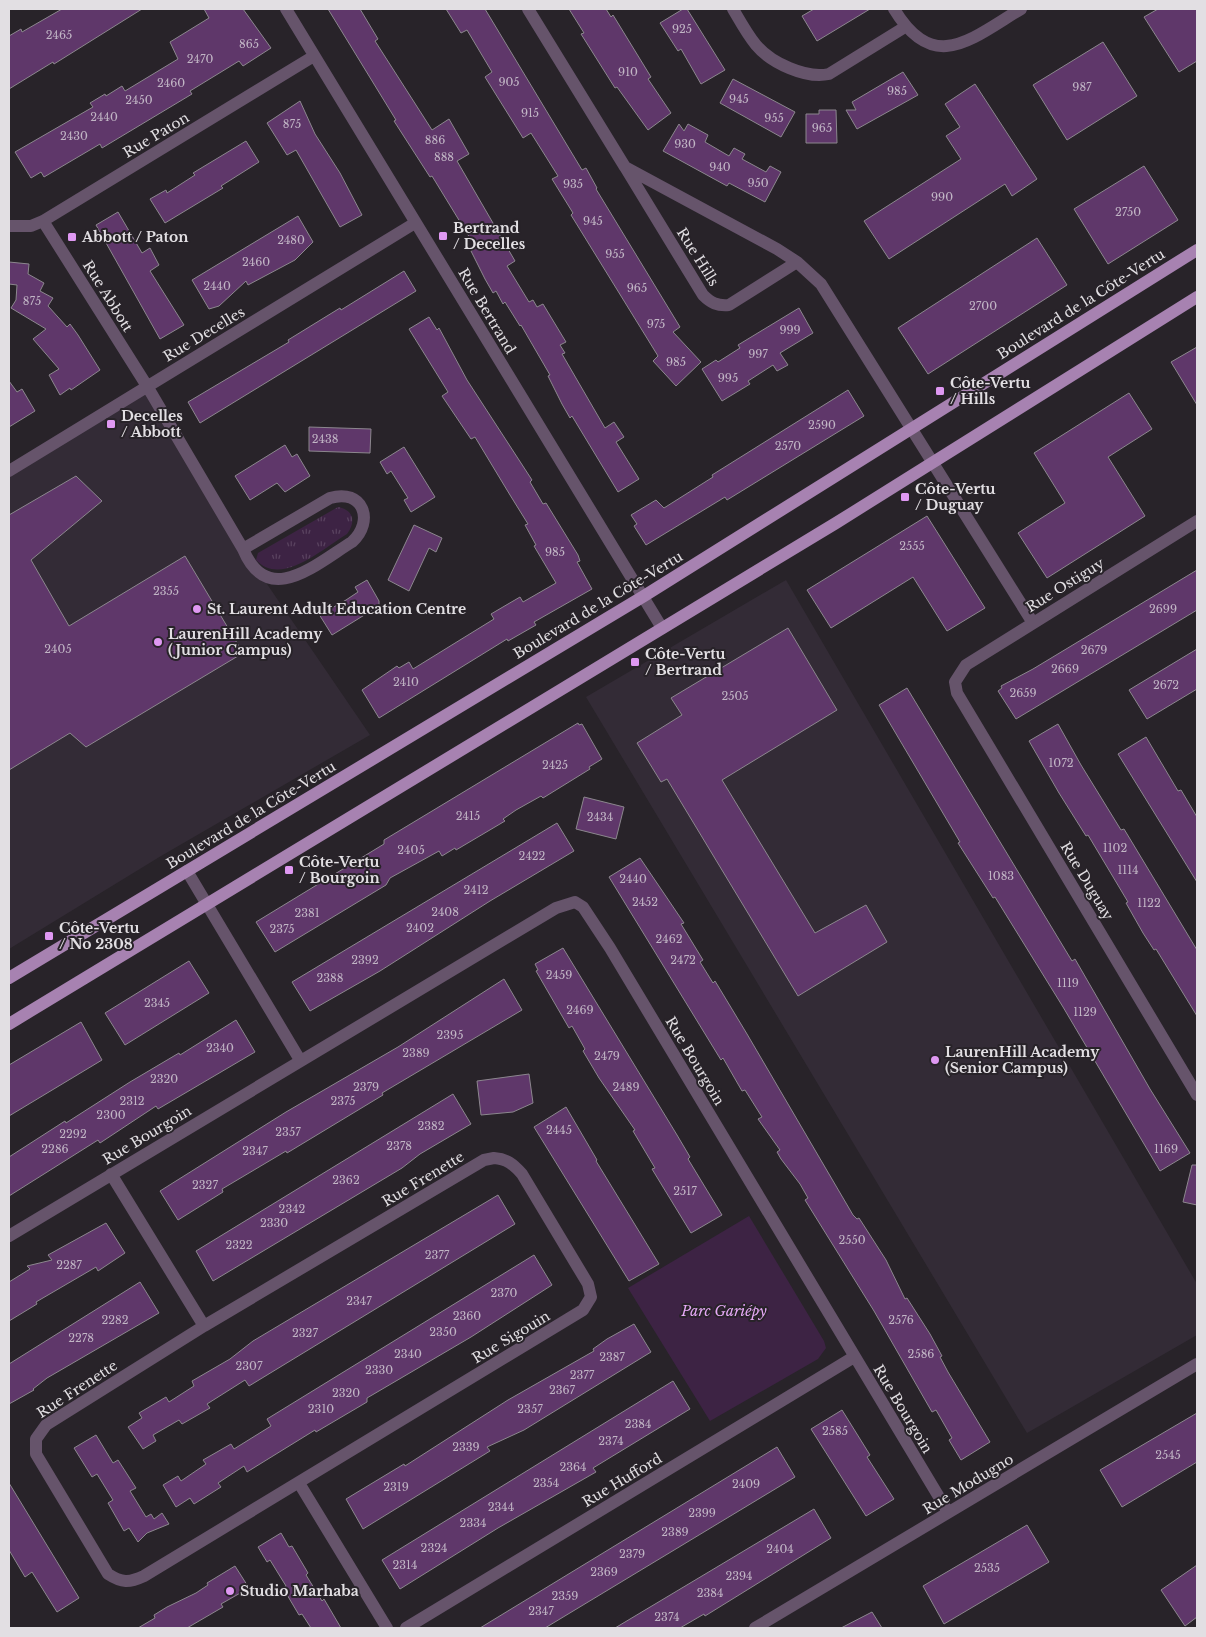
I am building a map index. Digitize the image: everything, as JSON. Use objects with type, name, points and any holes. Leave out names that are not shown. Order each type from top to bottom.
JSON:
[{"type":"main road","name":"Boulevard de la Côte-Vertu","points":[[9,978],[644,596],[1197,250]]},
{"type":"main road","points":[[9,1024],[934,462],[1197,297]]},
{"type":"street","name":"Rue Bertrand","points":[[286,9],[662,628]]},
{"type":"street","name":"Rue Hills","points":[[528,9],[702,295],[716,305],[729,305],[796,262]]},
{"type":"street","points":[[733,9],[755,44],[765,54],[802,73],[816,77],[829,74],[905,27]]},
{"type":"street","points":[[894,9],[905,27],[916,38],[946,47],[962,45],[1021,9]]},
{"type":"street","name":"Rue Paton","points":[[9,226],[31,226],[43,221],[314,56]]},
{"type":"street","points":[[625,167],[777,249],[796,262],[821,284],[1033,623]]},
{"type":"street","name":"Rue Abbott","points":[[43,221],[147,386],[243,549],[250,565],[261,576],[277,580],[290,579],[352,542],[360,535],[364,525],[364,512],[360,503],[351,497],[335,496],[243,549]]},
{"type":"street","name":"Rue Decelles","points":[[9,471],[415,223]]},
{"type":"street","name":"Rue Ostiguy","points":[[955,682],[966,665],[1197,521]]},
{"type":"street","name":"Rue Duguay","points":[[955,682],[957,693],[1197,1095]]},
{"type":"street","points":[[187,871],[300,1060]]},
{"type":"street","name":"Rue Bourgoin","points":[[9,1236],[556,908],[566,903],[575,902],[583,907],[620,965],[948,1512]]},
{"type":"street","name":"Rue Frenette","points":[[119,1581],[108,1574],[36,1454],[36,1439],[46,1424],[204,1326],[484,1160],[504,1158]]},
{"type":"street","name":"Rue Sigouin","points":[[119,1581],[131,1582],[144,1576],[583,1310],[588,1304],[591,1291],[588,1284],[522,1174],[514,1164],[504,1158]]},
{"type":"street","points":[[111,1174],[204,1326]]},
{"type":"street","name":"Rue Hufford","points":[[406,1628],[854,1357]]},
{"type":"street","name":"Rue Modugno","points":[[755,1628],[1197,1364]]},
{"type":"street","points":[[299,1483],[387,1628]]},
{"type":"shaded area","name":"LaurenHill Academy (Junior Campus)","points":[[147,386],[243,549],[370,735],[161,856],[9,949],[9,471]]},
{"type":"shaded area","name":"LaurenHill Academy (Senior Campus)","points":[[786,580],[1197,1284],[1197,1335],[1027,1433],[586,697]]},
{"type":"green space","points":[[338,507],[347,511],[352,517],[350,530],[314,556],[289,568],[277,569],[266,567],[256,560],[258,553]]},
{"type":"green space","name":"Parc Gariépy","points":[[749,1216],[824,1341],[826,1348],[818,1359],[710,1421],[628,1288]]},
{"type":"building","points":[[62,9],[142,9],[54,64],[53,62],[9,89],[9,36],[21,29],[22,32]]},
{"type":"building","points":[[204,9],[243,9],[271,48],[243,66],[239,61],[190,91],[192,94],[102,148],[100,144],[44,177],[41,172],[31,178],[15,152],[93,107],[90,103],[105,94],[106,96],[122,86],[125,91],[178,59],[170,42],[209,18]]},
{"type":"building","points":[[328,9],[360,9],[378,39],[375,41],[432,130],[449,119],[469,154],[457,161],[515,261],[507,266],[529,302],[533,300],[537,307],[543,304],[566,342],[560,345],[565,353],[562,354],[605,428],[614,422],[624,437],[616,442],[639,479],[618,492],[572,416],[570,418],[548,376],[550,375],[521,325],[505,302],[503,304],[496,291],[493,293],[471,251],[476,248],[432,176],[430,177],[394,121],[396,120]]},
{"type":"building","points":[[446,9],[485,9],[582,170],[586,168],[596,189],[680,327],[673,332],[701,362],[676,386],[653,361],[658,356],[571,215],[573,213],[552,179],[558,176],[531,133],[523,138],[485,77],[492,72],[467,30],[461,33]]},
{"type":"building","points":[[569,9],[606,9],[611,17],[613,15],[651,77],[648,79],[671,113],[648,130],[617,87],[615,88],[581,34],[584,33]]},
{"type":"building","points":[[683,9],[687,9],[725,70],[701,84],[681,49],[678,51],[660,23]]},
{"type":"building","points":[[814,9],[870,9],[817,41],[802,16]]},
{"type":"building","points":[[1158,9],[1197,9],[1197,61],[1179,72],[1144,17]]},
{"type":"building","points":[[1103,42],[1137,96],[1067,140],[1033,85]]},
{"type":"building","points":[[903,72],[918,95],[857,129],[846,110],[856,110],[852,102]]},
{"type":"building","points":[[733,79],[795,112],[781,137],[720,103]]},
{"type":"building","points":[[975,84],[1037,179],[1012,196],[1005,184],[889,259],[864,221],[961,159],[946,136],[960,127],[945,104]]},
{"type":"building","points":[[300,101],[315,134],[340,173],[362,215],[340,227],[296,150],[287,155],[267,123]]},
{"type":"building","points":[[819,110],[836,110],[837,143],[806,143],[806,114],[819,114]]},
{"type":"building","points":[[679,124],[684,131],[688,124],[708,135],[705,142],[729,156],[734,148],[745,154],[742,159],[766,172],[770,166],[781,172],[765,202],[729,183],[727,186],[663,151]]},
{"type":"building","points":[[246,141],[259,162],[221,186],[223,188],[165,223],[150,199],[166,190],[167,193],[195,175],[193,173]]},
{"type":"building","points":[[1144,166],[1178,220],[1108,264],[1074,209]]},
{"type":"building","points":[[118,212],[142,253],[150,248],[159,265],[150,271],[184,325],[160,339],[96,225]]},
{"type":"building","points":[[298,216],[313,242],[295,260],[248,285],[246,281],[219,306],[209,309],[192,280]]},
{"type":"building","points":[[1037,238],[1067,285],[928,374],[898,328]]},
{"type":"building","points":[[9,262],[29,264],[28,274],[44,283],[40,291],[53,298],[48,306],[67,327],[70,324],[100,370],[71,390],[70,388],[60,395],[49,375],[59,369],[33,339],[46,329],[11,308],[16,300],[17,285],[9,284]]},
{"type":"building","points":[[404,271],[416,291],[200,423],[188,402],[289,342],[288,340],[340,308],[341,310]]},
{"type":"building","points":[[799,308],[813,333],[780,353],[788,365],[777,371],[773,365],[748,381],[750,384],[722,401],[702,369],[716,360],[718,362],[740,348],[738,345]]},
{"type":"building","points":[[429,317],[437,330],[439,328],[467,380],[532,480],[530,482],[543,504],[546,503],[578,555],[580,561],[577,562],[592,589],[534,622],[536,625],[508,641],[507,639],[379,718],[362,690],[397,666],[399,668],[409,662],[413,669],[494,619],[491,614],[520,597],[523,602],[556,583],[534,546],[536,545],[525,525],[528,524],[475,437],[471,439],[442,396],[448,392],[409,329]]},
{"type":"building","points":[[1197,347],[1197,405],[1171,362]]},
{"type":"building","points":[[9,381],[17,392],[22,389],[35,411],[9,427]]},
{"type":"building","points":[[848,390],[864,416],[727,500],[725,497],[646,545],[634,526],[637,524],[631,515],[656,500],[664,508],[713,477],[712,475]]},
{"type":"building","points":[[1129,393],[1152,429],[1108,457],[1145,516],[1047,578],[1018,533],[1065,503],[1034,453]]},
{"type":"building","points":[[309,427],[371,429],[370,453],[309,451]]},
{"type":"building","points":[[285,445],[292,457],[297,454],[310,476],[285,492],[277,483],[250,500],[235,476]]},
{"type":"building","points":[[404,447],[435,497],[411,512],[404,500],[408,498],[391,471],[387,474],[380,462]]},
{"type":"building","points":[[76,476],[102,501],[31,560],[69,626],[185,556],[243,653],[86,747],[70,733],[9,770],[9,515]]},
{"type":"building","points":[[927,516],[985,608],[947,631],[913,577],[831,628],[807,590]]},
{"type":"building","points":[[414,525],[442,538],[436,552],[429,548],[409,591],[388,580]]},
{"type":"building","points":[[1197,570],[1197,610],[1016,719],[998,691],[1002,688],[1001,686],[1033,669]]},
{"type":"building","points":[[367,580],[379,601],[379,606],[332,635],[317,611],[329,603],[332,608],[346,600],[358,592],[355,587]]},
{"type":"building","points":[[788,628],[837,710],[722,780],[815,933],[866,905],[887,942],[798,996],[667,779],[661,782],[637,743],[682,715],[671,698]]},
{"type":"building","points":[[1197,649],[1197,689],[1147,719],[1129,690]]},
{"type":"building","points":[[907,688],[1072,961],[1075,959],[1150,1089],[1190,1153],[1160,1171],[1063,1007],[995,897],[993,898],[958,843],[960,842],[879,705]]},
{"type":"building","points":[[578,723],[579,725],[582,724],[602,759],[589,767],[590,769],[543,798],[541,796],[516,810],[503,819],[505,821],[456,850],[455,848],[442,856],[439,851],[390,878],[386,885],[275,952],[256,922],[384,844],[384,840]]},
{"type":"building","points":[[1058,724],[1081,765],[1121,830],[1124,829],[1197,950],[1197,1016],[1156,949],[1154,950],[1143,933],[1126,903],[1128,902],[1088,835],[1086,836],[1059,793],[1029,741]]},
{"type":"building","points":[[1146,737],[1178,791],[1181,790],[1197,817],[1197,882],[1118,754]]},
{"type":"building","points":[[584,797],[624,807],[616,839],[576,829]]},
{"type":"building","points":[[557,823],[574,851],[490,901],[380,971],[310,1011],[292,982]]},
{"type":"building","points":[[640,858],[684,923],[681,924],[703,960],[700,962],[713,983],[715,981],[853,1215],[857,1219],[859,1218],[886,1260],[905,1299],[907,1298],[930,1334],[948,1372],[990,1442],[961,1460],[949,1440],[952,1438],[936,1410],[932,1412],[874,1311],[805,1200],[808,1198],[800,1184],[781,1159],[777,1152],[780,1150],[758,1119],[762,1117],[745,1090],[742,1091],[723,1058],[721,1060],[609,877]]},
{"type":"building","points":[[563,948],[677,1135],[690,1157],[688,1159],[722,1215],[691,1233],[652,1169],[655,1168],[633,1131],[635,1130],[599,1078],[583,1051],[585,1049],[572,1026],[569,1028],[536,971],[538,970],[535,964]]},
{"type":"building","points":[[189,961],[209,993],[125,1045],[105,1013]]},
{"type":"building","points":[[504,979],[522,1010],[382,1093],[383,1095],[287,1153],[286,1151],[222,1189],[223,1192],[178,1220],[160,1191],[286,1112],[398,1047]]},
{"type":"building","points":[[236,1020],[255,1052],[158,1109],[156,1106],[100,1143],[98,1140],[9,1196],[9,1157],[65,1121],[66,1123],[130,1082],[179,1053],[180,1055]]},
{"type":"building","points":[[81,1022],[102,1060],[9,1116],[9,1065]]},
{"type":"building","points":[[529,1074],[533,1103],[513,1112],[481,1115],[477,1081]]},
{"type":"building","points":[[453,1094],[471,1124],[420,1154],[402,1168],[213,1281],[196,1251]]},
{"type":"building","points":[[566,1107],[596,1161],[659,1264],[629,1281],[534,1127]]},
{"type":"building","points":[[1192,1165],[1197,1165],[1197,1205],[1183,1202]]},
{"type":"building","points":[[498,1195],[515,1224],[249,1386],[245,1380],[207,1404],[210,1408],[182,1424],[179,1420],[153,1435],[156,1441],[143,1449],[128,1427],[142,1418],[139,1413],[166,1397],[169,1402],[194,1386],[192,1381],[230,1359],[253,1341]]},
{"type":"building","points":[[106,1223],[125,1253],[98,1271],[96,1267],[36,1302],[37,1304],[9,1321],[9,1282],[30,1269],[27,1266],[52,1260],[48,1255]]},
{"type":"building","points":[[534,1255],[552,1285],[471,1337],[367,1398],[367,1402],[316,1432],[315,1430],[247,1472],[244,1466],[218,1483],[221,1487],[194,1504],[190,1498],[176,1507],[163,1485],[178,1476],[181,1481],[206,1464],[203,1460],[231,1444],[234,1449],[271,1426],[267,1419]]},
{"type":"building","points":[[140,1282],[159,1313],[47,1378],[34,1390],[9,1404],[9,1364]]},
{"type":"building","points":[[634,1324],[651,1352],[524,1430],[487,1447],[490,1451],[363,1529],[346,1499],[404,1464],[405,1466],[508,1400],[594,1351],[593,1349],[607,1339]]},
{"type":"building","points":[[673,1381],[690,1409],[593,1468],[596,1472],[498,1528],[400,1589],[382,1560]]},
{"type":"building","points":[[842,1410],[870,1455],[867,1457],[894,1499],[866,1516],[811,1429]]},
{"type":"building","points":[[1197,1413],[1197,1462],[1122,1507],[1100,1470]]},
{"type":"building","points":[[96,1435],[113,1463],[118,1460],[136,1488],[130,1491],[146,1517],[151,1514],[154,1519],[162,1513],[169,1524],[147,1533],[138,1542],[129,1528],[124,1531],[108,1503],[113,1500],[97,1474],[92,1477],[74,1448]]},
{"type":"building","points":[[777,1447],[795,1477],[545,1628],[480,1628]]},
{"type":"building","points":[[9,1483],[79,1598],[57,1612],[32,1572],[25,1577],[9,1550]]},
{"type":"building","points":[[814,1509],[831,1538],[705,1616],[704,1614],[680,1628],[615,1628]]},
{"type":"building","points":[[1027,1525],[1049,1562],[944,1624],[923,1586]]},
{"type":"building","points":[[281,1533],[289,1547],[292,1546],[308,1573],[306,1575],[322,1601],[324,1599],[341,1628],[311,1628],[302,1614],[299,1615],[283,1588],[286,1586],[270,1560],[267,1562],[258,1547]]},
{"type":"building","points":[[1197,1565],[1197,1617],[1185,1626],[1161,1590]]},
{"type":"building","points":[[235,1566],[249,1588],[221,1604],[223,1607],[187,1628],[138,1628],[155,1618],[154,1615],[196,1593],[208,1585],[207,1583]]},
{"type":"building","points":[[872,1612],[882,1628],[841,1628]]},
{"type":"place","name":"Bertrand / Decelles","points":[[443,236]]},
{"type":"place","name":"Abbott / Paton","points":[[72,237]]},
{"type":"place","name":"Côte-Vertu / Hills","points":[[940,391]]},
{"type":"place","name":"Decelles / Abbott","points":[[111,424]]},
{"type":"place","name":"Côte-Vertu / Duguay","points":[[905,497]]},
{"type":"place","name":"St. Laurent Adult Education Centre","points":[[197,609]]},
{"type":"place","name":"LaurenHill Academy (Junior Campus)","points":[[158,642]]},
{"type":"place","name":"Côte-Vertu / Bertrand","points":[[635,662]]},
{"type":"place","name":"Côte-Vertu / Bourgoin","points":[[289,870]]},
{"type":"place","name":"Côte-Vertu / No 2308","points":[[49,936]]},
{"type":"place","name":"LaurenHill Academy (Senior Campus)","points":[[935,1060]]},
{"type":"place","name":"Studio Marhaba","points":[[230,1591]]}]
